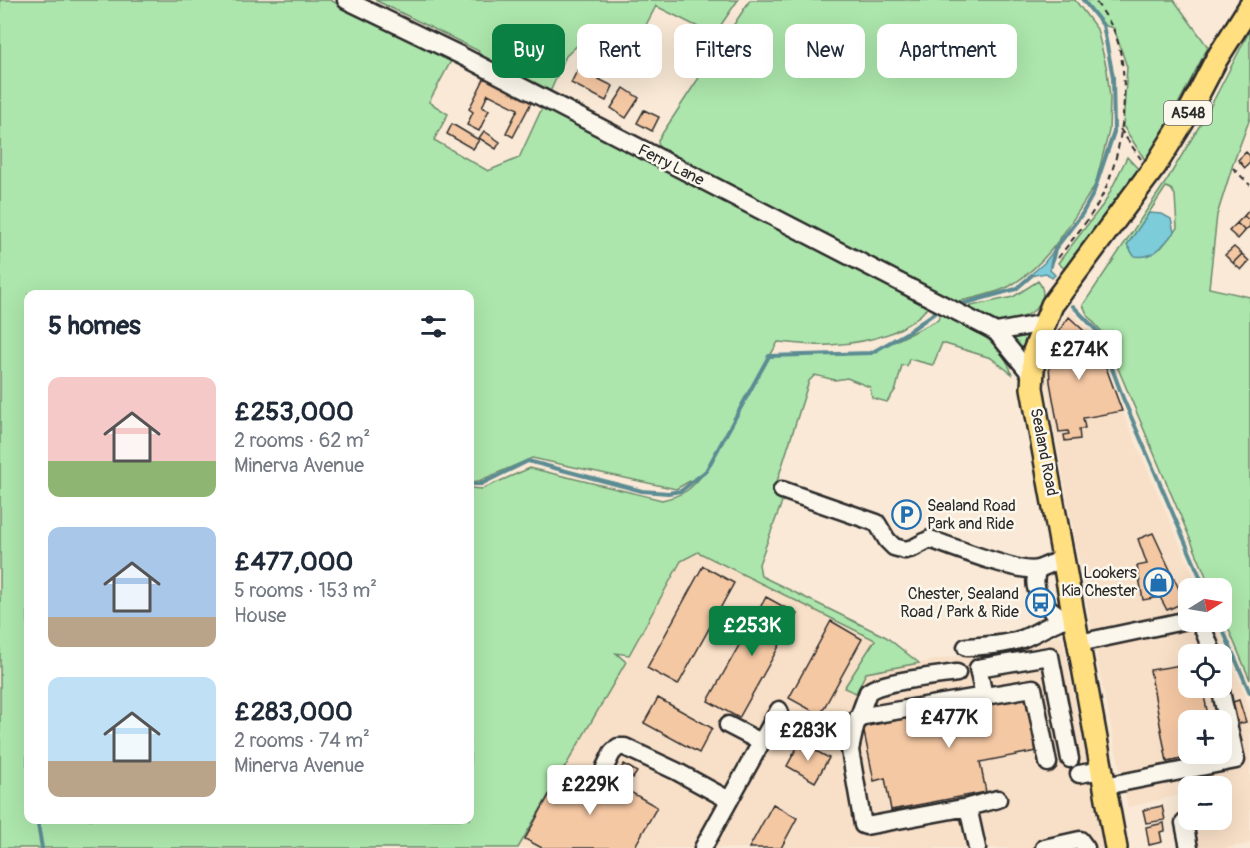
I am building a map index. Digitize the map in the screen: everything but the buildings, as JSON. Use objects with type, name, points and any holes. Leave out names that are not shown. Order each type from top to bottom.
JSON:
[{"type":"main road","name":"Sealand Road","points":[[1116,848],[1079,643],[1069,617],[1064,559],[1032,388],[1034,351],[1044,323],[1059,296],[1150,173],[1189,112],[1216,60],[1250,6]]},
{"type":"street","name":"Ferry Lane","points":[[346,0],[460,55],[996,332],[1033,377]]},
{"type":"street","points":[[996,332],[1044,323]]},
{"type":"street","points":[[782,490],[877,524],[894,547],[905,550],[930,539],[1008,565],[1038,569],[1051,562],[1064,559]]},
{"type":"street","points":[[1038,569],[1034,584],[1037,594],[1053,613],[1069,617]]},
{"type":"street","points":[[966,647],[1021,639],[1069,617]]},
{"type":"street","points":[[1079,643],[1178,622]]},
{"type":"street","points":[[984,696],[978,668],[1050,656],[1070,759]]},
{"type":"street","points":[[957,673],[872,689],[868,692],[850,741],[864,826],[968,807],[998,799]]},
{"type":"street","points":[[858,717],[1033,688],[1048,763]]},
{"type":"street","points":[[1079,774],[1103,778],[1236,760],[1222,698]]},
{"type":"street","points":[[703,848],[779,710]]},
{"type":"street","points":[[728,725],[761,742]]},
{"type":"street","points":[[605,767],[618,747],[625,747],[729,800]]},
{"type":"street","points":[[968,807],[976,848]]},
{"type":"street","points":[[1185,830],[1189,848]]},
{"type":"street","points":[[1044,848],[1080,840],[1086,848]]},
{"type":"path","points":[[1058,258],[1095,209],[1104,193],[1116,156],[1120,129],[1124,84],[1122,58],[1114,31],[1104,12],[1094,0]]},
{"type":"path","points":[[1120,129],[1150,173]]},
{"type":"path","points":[[1233,168],[1250,185]]},
{"type":"shaded area","points":[[1070,309],[1097,339],[1122,411],[1195,578],[1178,578],[1178,632],[1218,632],[1223,644],[1178,644],[1178,698],[1232,698],[1232,665],[1244,692],[1250,712],[1250,843],[1226,848],[1193,848],[1191,830],[1232,830],[1232,776],[1178,776],[1178,795],[1128,807],[1103,689],[1045,377],[1047,354],[1056,331]]},
{"type":"shaded area","points":[[698,551],[875,640],[845,688],[856,693],[867,673],[1062,636],[1103,848],[514,848],[618,675],[681,561]]},
{"type":"green space","points":[[0,0],[330,0],[452,59],[429,102],[448,114],[434,140],[488,171],[519,158],[543,106],[929,306],[909,324],[884,335],[857,342],[830,345],[778,342],[770,356],[871,353],[938,320],[940,313],[984,336],[993,343],[1007,362],[1012,374],[991,358],[942,343],[933,365],[909,359],[907,366],[902,365],[896,389],[887,402],[872,398],[870,387],[847,378],[835,380],[815,375],[809,381],[775,488],[782,502],[759,564],[761,576],[886,637],[919,663],[866,673],[856,693],[844,688],[875,640],[698,552],[681,561],[629,655],[616,653],[626,662],[518,848],[0,848]]},
{"type":"green space","points":[[375,0],[738,0],[722,24],[692,24],[656,6],[647,24],[577,24],[577,46],[565,58],[565,24],[492,24],[492,65],[476,58],[479,51]]},
{"type":"green space","points":[[750,0],[1075,0],[1097,29],[1107,70],[1110,98],[1109,131],[1097,178],[1099,179],[1060,238],[1025,276],[998,291],[957,302],[659,150],[658,140],[699,78],[773,78],[773,24],[734,24]]},
{"type":"green space","points":[[1083,0],[1174,0],[1208,47],[1147,163],[1123,126],[1127,67],[1114,28],[1103,25]]},
{"type":"green space","points":[[1250,30],[1250,118],[1217,215],[1209,288],[1250,297],[1250,680],[1230,632],[1232,632],[1232,578],[1207,578],[1103,333],[1088,316],[1083,305],[1167,180],[1206,115]],"holes":[[[1166,187],[1171,189],[1175,195],[1177,228],[1161,248],[1128,244]]]},
{"type":"green space","points":[[520,78],[556,78],[550,92]]},
{"type":"green space","points":[[1127,157],[1140,171],[1066,270],[1058,263],[1105,202]]},
{"type":"green space","points":[[1038,281],[1042,290],[1042,298],[1038,306],[1032,312],[1013,321],[995,321],[966,307],[1013,297]]},
{"type":"green space","points":[[1028,330],[1031,335],[1027,352],[1021,355],[1010,341],[1012,334]]},
{"type":"water","points":[[1149,213],[1162,214],[1171,219],[1174,232],[1152,254],[1134,256],[1127,245]]},
{"type":"water","points":[[1055,249],[1050,270],[1055,275],[1052,278],[1046,273],[1029,276],[1044,263]]},
{"type":"waterway","points":[[1051,266],[1055,249],[1082,214],[1093,194],[1114,132],[1113,77],[1103,25],[1083,0]]},
{"type":"waterway","points":[[962,304],[1016,289],[1032,275]]},
{"type":"waterway","points":[[1073,306],[1099,333],[1123,398],[1201,578]]},
{"type":"waterway","points":[[474,484],[481,484],[528,461],[642,491],[668,493],[681,491],[706,471],[769,356],[871,353],[908,332],[936,312]]},
{"type":"waterway","points":[[1224,632],[1250,693]]},
{"type":"waterway","points":[[38,824],[42,848]]},
{"type":"place","name":"Sealand Road Park and Ride","points":[[906,515]]},
{"type":"place","name":"Lookers Kia Chester","points":[[1158,582]]},
{"type":"place","name":"Chester, Sealand Road / Park & Ride","points":[[1040,603]]}]
